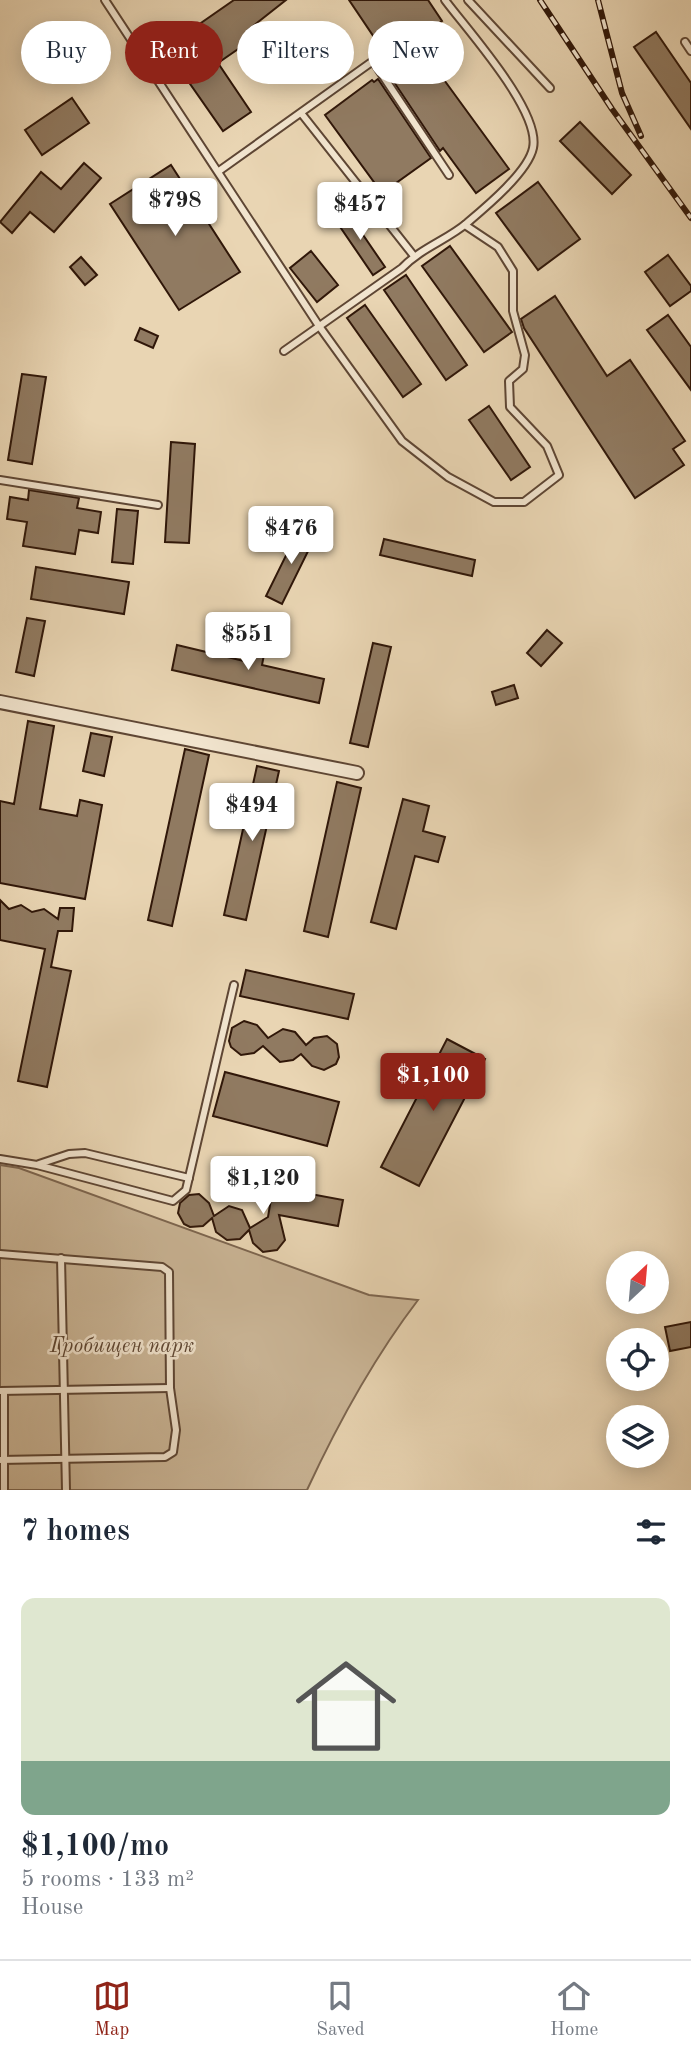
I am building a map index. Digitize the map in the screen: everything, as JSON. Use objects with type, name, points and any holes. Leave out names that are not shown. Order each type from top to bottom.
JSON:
[{"type":"street","points":[[0,702],[356,774]]},
{"type":"lane","points":[[105,0],[319,326],[402,440],[448,477],[494,502],[524,502],[559,475],[547,446],[510,407],[509,381],[523,369],[525,355],[513,311],[513,271],[498,247],[465,225]]},
{"type":"lane","points":[[284,351],[414,256],[465,225],[524,168],[533,149],[534,135],[525,109],[445,0]]},
{"type":"lane","points":[[468,0],[550,88]]},
{"type":"lane","points":[[685,42],[691,51]]},
{"type":"lane","points":[[219,171],[373,61],[449,175]]},
{"type":"lane","points":[[301,113],[414,256]]},
{"type":"lane","points":[[0,480],[158,505]]},
{"type":"lane","points":[[0,1159],[37,1165],[173,1201],[186,1190],[234,985]]},
{"type":"lane","points":[[37,1165],[69,1154],[85,1153],[189,1178]]},
{"type":"lane","points":[[0,1254],[162,1267],[169,1272],[170,1388],[176,1430],[173,1452],[165,1457],[2,1460]]},
{"type":"lane","points":[[61,1258],[66,1490]]},
{"type":"lane","points":[[4,1490],[2,1391],[170,1388]]},
{"type":"green space","name":"Гробищен парк","points":[[0,1165],[19,1168],[369,1295],[418,1300],[357,1392],[307,1490],[0,1490]]},
{"type":"building","points":[[234,0],[286,0],[259,21],[237,21],[237,50],[223,60],[223,21],[204,21]]},
{"type":"building","points":[[349,0],[428,0],[442,21],[368,21],[368,28]]},
{"type":"building","points":[[656,32],[691,83],[691,129],[634,47]]},
{"type":"building","points":[[223,70],[251,112],[223,131],[190,84],[223,84]]},
{"type":"building","points":[[368,83],[381,84],[431,158],[382,193],[325,115]]},
{"type":"building","points":[[395,84],[447,84],[509,169],[476,193],[443,148],[440,151]]},
{"type":"building","points":[[72,98],[89,123],[42,155],[25,130]]},
{"type":"building","points":[[580,122],[631,175],[612,194],[560,141]]},
{"type":"building","points":[[84,163],[101,178],[54,232],[30,212],[12,233],[0,222],[41,172],[61,189]]},
{"type":"building","points":[[171,165],[240,272],[179,310],[110,204]]},
{"type":"building","points":[[538,182],[580,239],[538,270],[496,213]]},
{"type":"building","points":[[346,210],[385,267],[373,275],[334,218]]},
{"type":"building","points":[[450,246],[512,332],[484,352],[422,266]]},
{"type":"building","points":[[311,251],[338,285],[317,302],[290,268]]},
{"type":"building","points":[[668,255],[691,286],[691,291],[670,306],[645,272]]},
{"type":"building","points":[[81,257],[97,275],[85,285],[70,267]]},
{"type":"building","points":[[406,275],[467,365],[446,380],[384,290]]},
{"type":"building","points":[[555,296],[607,376],[630,360],[685,441],[673,449],[684,465],[635,498],[524,328],[521,319]]},
{"type":"building","points":[[365,305],[421,384],[403,397],[347,318]]},
{"type":"building","points":[[668,315],[691,347],[691,390],[647,330]]},
{"type":"building","points":[[140,328],[158,336],[153,348],[135,340]]},
{"type":"building","points":[[22,374],[46,377],[32,464],[8,460]]},
{"type":"building","points":[[489,406],[530,467],[511,480],[469,420]]},
{"type":"building","points":[[171,442],[195,444],[189,543],[165,542]]},
{"type":"building","points":[[29,490],[79,498],[77,508],[101,512],[98,533],[79,530],[75,554],[23,546],[27,522],[7,519],[10,497],[28,500]]},
{"type":"building","points":[[117,509],[138,511],[133,564],[112,562]]},
{"type":"building","points":[[300,527],[316,535],[282,604],[266,596]]},
{"type":"building","points":[[384,539],[475,560],[472,576],[380,555]]},
{"type":"building","points":[[36,567],[129,582],[124,614],[31,599]]},
{"type":"building","points":[[27,618],[45,621],[34,676],[16,672]]},
{"type":"building","points":[[547,630],[562,643],[541,666],[527,653]]},
{"type":"building","points":[[248,640],[266,644],[262,665],[324,679],[319,703],[172,670],[177,645],[244,661]]},
{"type":"building","points":[[373,643],[391,647],[368,747],[350,743]]},
{"type":"building","points":[[514,685],[518,698],[496,705],[492,692]]},
{"type":"building","points":[[28,721],[54,726],[40,809],[77,816],[80,800],[102,805],[85,899],[0,883],[0,801],[14,804]]},
{"type":"building","points":[[91,733],[112,737],[104,776],[83,771]]},
{"type":"building","points":[[185,749],[209,755],[172,926],[148,920]]},
{"type":"building","points":[[257,766],[279,771],[246,920],[224,915]]},
{"type":"building","points":[[337,782],[361,788],[328,937],[304,931]]},
{"type":"building","points":[[403,799],[429,806],[423,831],[445,837],[438,862],[415,856],[396,929],[371,922]]},
{"type":"building","points":[[0,900],[9,909],[21,905],[32,912],[44,909],[58,919],[60,908],[74,908],[72,931],[58,931],[51,967],[71,971],[47,1087],[18,1081],[45,949],[0,940]]},
{"type":"building","points":[[246,970],[354,994],[348,1019],[240,996]]},
{"type":"building","points":[[244,1021],[257,1025],[268,1038],[283,1029],[295,1032],[306,1045],[314,1038],[327,1036],[337,1044],[339,1057],[336,1064],[324,1070],[312,1066],[301,1054],[293,1060],[280,1062],[263,1046],[254,1053],[241,1055],[231,1047],[229,1041],[232,1028]]},
{"type":"building","points":[[447,1039],[485,1059],[419,1186],[381,1167]]},
{"type":"building","points":[[225,1072],[339,1102],[327,1146],[213,1116]]},
{"type":"building","points":[[273,1187],[343,1200],[338,1226],[279,1215],[285,1240],[277,1250],[263,1252],[253,1243],[249,1230],[240,1239],[227,1240],[216,1232],[212,1218],[203,1226],[190,1227],[184,1224],[178,1213],[180,1203],[189,1195],[199,1194],[209,1203],[214,1216],[229,1206],[242,1210],[250,1228],[268,1217]]},
{"type":"building","points":[[691,1322],[691,1347],[670,1351],[669,1328],[665,1327]]},
{"type":"railway","points":[[540,0],[612,109],[691,218]]},
{"type":"railway","points":[[598,0],[622,93],[641,136]]}]
